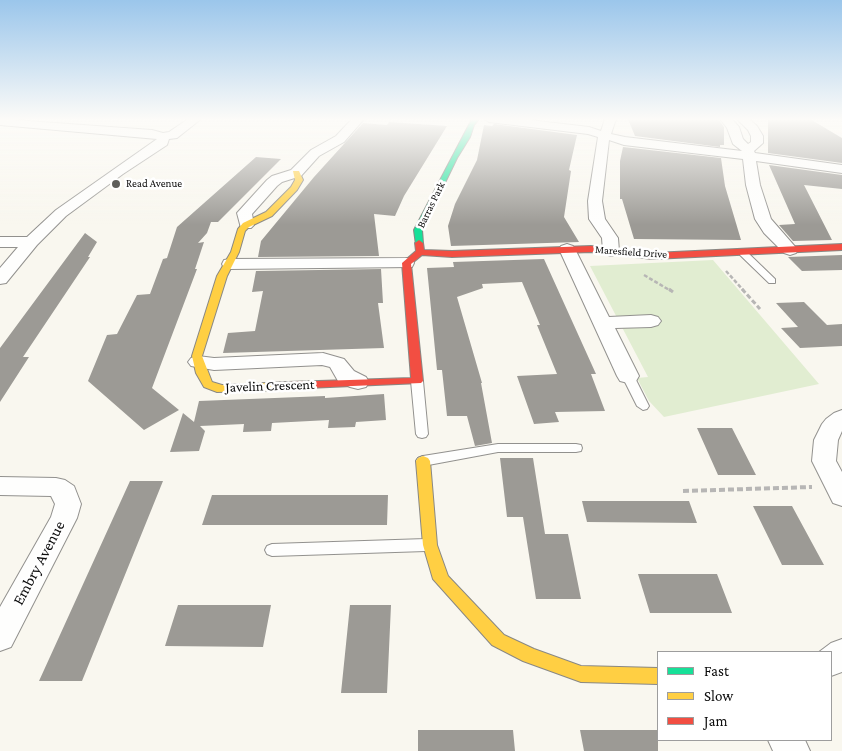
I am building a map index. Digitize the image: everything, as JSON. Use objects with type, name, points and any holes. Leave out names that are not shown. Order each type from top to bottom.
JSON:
[{"type":"street","points":[[0,279],[30,242],[61,213],[144,154]]},
{"type":"street","name":"Javelin Crescent","points":[[246,225],[244,214],[266,189],[277,179],[296,174],[314,154]]},
{"type":"street","name":"Barras Park","points":[[420,252],[418,230],[457,154]]},
{"type":"street","points":[[601,154],[595,200],[597,219],[610,238],[611,251]]},
{"type":"street","points":[[748,154],[753,186],[763,219],[770,230],[790,250]]},
{"type":"street","points":[[752,154],[773,160],[842,169]]},
{"type":"street","name":"Javelin Crescent","points":[[296,174],[299,180],[294,188],[269,214],[246,225],[241,231],[230,264],[222,276],[198,356],[198,362],[214,364],[323,359],[337,363],[346,376],[358,382],[417,381]]},
{"type":"street","points":[[0,242],[30,242]]},
{"type":"street","name":"Maresfield Drive","points":[[420,252],[452,254],[567,249],[611,251],[653,256],[842,247]]},
{"type":"street","points":[[567,249],[628,376]]},
{"type":"street","points":[[230,264],[406,263],[420,252]]},
{"type":"street","points":[[406,263],[417,381]]},
{"type":"street","points":[[601,323],[651,321]]},
{"type":"street","points":[[839,492],[824,461],[826,440],[834,424],[842,418]]},
{"type":"street","points":[[423,461],[430,545],[441,580],[498,640],[529,655],[581,674],[657,676]]},
{"type":"street","name":"Embry Avenue","points":[[0,486],[56,487],[64,493],[68,504],[64,518],[0,637]]},
{"type":"lane","points":[[744,253],[772,281]]},
{"type":"lane","points":[[628,376],[643,406]]},
{"type":"lane","points":[[417,381],[422,434]]},
{"type":"lane","points":[[423,461],[498,448],[576,448]]},
{"type":"lane","points":[[272,550],[430,545]]},
{"type":"path","points":[[711,254],[760,309]]},
{"type":"path","points":[[683,491],[839,492]]},
{"type":"green space","points":[[713,260],[819,384],[664,417],[649,401],[637,378],[648,377],[590,266]]},
{"type":"building","points":[[335,154],[430,154],[404,196],[395,216],[374,214],[379,256],[258,257],[261,241]]},
{"type":"building","points":[[478,154],[573,154],[564,217],[579,242],[451,246],[448,226],[455,204]]},
{"type":"building","points":[[621,154],[686,154],[721,158],[725,186],[741,240],[634,239],[622,199],[620,199]]},
{"type":"building","points":[[776,154],[842,154],[842,163]]},
{"type":"building","points":[[256,157],[281,159],[218,222],[211,222],[207,233],[198,243],[204,242],[195,269],[197,269],[152,388],[179,410],[144,430],[88,381],[107,335],[117,334],[137,295],[150,294],[163,259],[167,258],[177,227]]},
{"type":"building","points":[[769,165],[842,175],[842,189],[804,185],[832,240],[793,241],[779,225],[795,224]]},
{"type":"building","points":[[85,233],[97,242],[88,257],[90,257],[23,357],[29,357],[0,402],[0,348]]},
{"type":"building","points":[[842,255],[842,270],[802,271],[788,257]]},
{"type":"building","points":[[544,259],[596,374],[591,374],[605,411],[555,412],[559,422],[534,424],[517,376],[557,374],[537,325],[540,325],[522,282],[482,284],[483,288],[457,297],[482,383],[492,443],[475,446],[467,416],[447,416],[442,370],[437,370],[427,268],[454,267],[453,262]]},
{"type":"building","points":[[381,269],[383,303],[378,303],[384,348],[223,353],[228,333],[255,331],[263,291],[252,292],[256,271]]},
{"type":"building","points":[[804,302],[827,325],[842,324],[842,346],[800,348],[781,328],[798,327],[776,303]]},
{"type":"building","points":[[384,394],[386,420],[356,422],[355,427],[328,428],[329,420],[272,423],[271,431],[243,432],[244,424],[200,426],[205,431],[199,451],[170,452],[183,413],[194,422],[199,401],[325,396],[325,398]]},
{"type":"building","points":[[697,428],[732,428],[756,475],[718,475]]},
{"type":"building","points":[[500,458],[533,458],[545,534],[568,534],[581,599],[536,599],[523,517],[507,517]]},
{"type":"building","points":[[130,481],[163,481],[82,681],[39,681]]},
{"type":"building","points":[[212,495],[388,495],[387,525],[202,525]]},
{"type":"building","points":[[582,501],[689,501],[697,523],[587,522]]},
{"type":"building","points":[[753,506],[792,506],[824,565],[782,565]]},
{"type":"building","points":[[638,574],[717,574],[732,613],[650,613]]},
{"type":"building","points":[[178,605],[271,605],[263,647],[165,646]]},
{"type":"building","points":[[350,605],[391,605],[387,693],[341,693]]},
{"type":"building","points":[[418,730],[513,730],[515,751],[418,751]]},
{"type":"building","points":[[580,730],[657,730],[658,751],[584,751]]},
{"type":"traffic: fast","points":[[419,243],[418,230],[456,154]]},
{"type":"traffic: slow","points":[[288,386],[221,389],[208,384],[202,373],[197,356],[222,276],[235,252],[241,231],[246,225],[269,214],[294,188],[299,180],[296,173]]},
{"type":"traffic: slow","points":[[423,461],[430,545],[441,579],[498,640],[529,655],[581,674],[657,676]]},
{"type":"traffic: jam","points":[[288,386],[417,381],[406,263],[420,252],[419,243]]},
{"type":"traffic: jam","points":[[420,252],[452,254],[591,249],[653,256],[842,247]]},
{"type":"place","name":"Read Avenue","points":[[116,184]]}]
